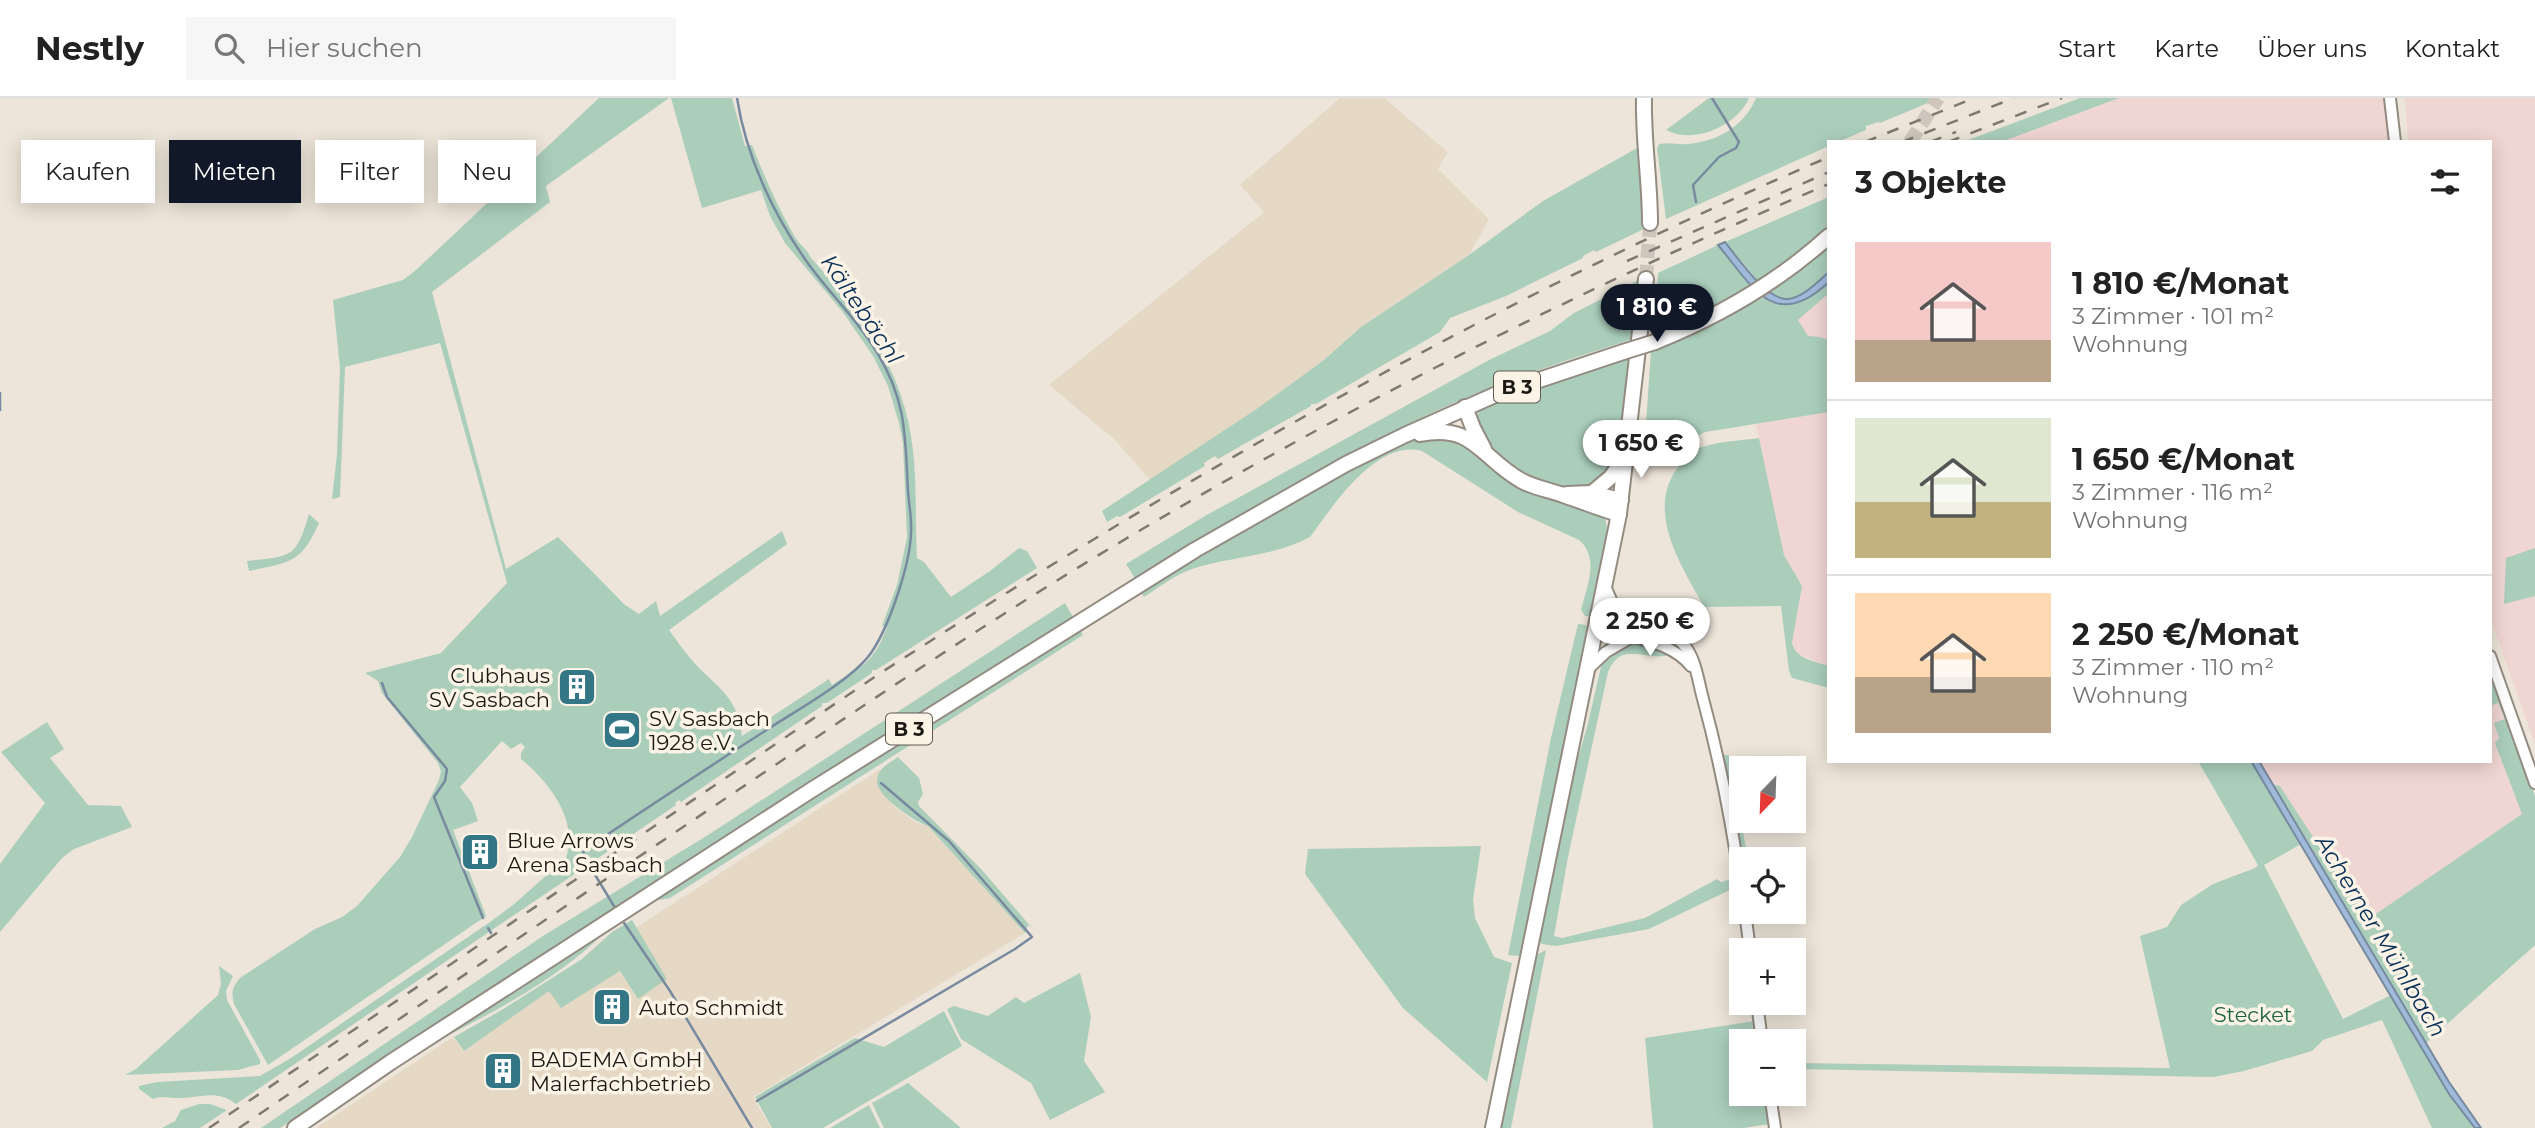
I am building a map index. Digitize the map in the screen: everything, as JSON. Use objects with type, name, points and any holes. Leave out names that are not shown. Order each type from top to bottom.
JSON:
[{"type":"main road","points":[[1644,98],[1650,223]]},
{"type":"main road","name":"B 3","points":[[295,1128],[391,1062],[813,789],[1116,598],[1307,486],[1461,409],[1697,325],[1777,279],[1827,238]]},
{"type":"main road","points":[[1493,1128],[1620,507],[1646,279]]},
{"type":"main road","points":[[1461,409],[1459,427],[1465,437]]},
{"type":"main road","points":[[1461,409],[1489,456]]},
{"type":"main road","points":[[1405,435],[1439,430],[1452,432],[1465,437],[1520,480],[1534,487],[1620,507]]},
{"type":"main road","points":[[1592,493],[1611,477],[1626,456]]},
{"type":"main road","points":[[1562,494],[1592,493],[1620,507]]},
{"type":"street","points":[[2390,98],[2395,140]]},
{"type":"street","points":[[1604,585],[1617,614],[1632,632]]},
{"type":"street","points":[[1596,625],[1632,632],[1677,652],[1695,671],[1717,751],[1735,847]]},
{"type":"street","points":[[1587,670],[1632,632]]},
{"type":"street","points":[[2492,662],[2535,783]]},
{"type":"street","points":[[1772,1106],[1775,1128]]},
{"type":"shaded area","points":[[1340,98],[1384,98],[1448,152],[1438,169],[1489,219],[1469,255],[1361,327],[1324,360],[1150,480],[1115,440],[1049,385],[1264,212],[1240,185]]},
{"type":"shaded area","points":[[2119,98],[2384,98],[2390,140],[2006,140]]},
{"type":"shaded area","points":[[2405,98],[2535,98],[2535,744],[2492,624],[2492,140],[2408,140]]},
{"type":"shaded area","points":[[1827,295],[1827,339],[1808,336],[1798,320]]},
{"type":"shaded area","points":[[1827,412],[1827,665],[1794,651],[1792,643],[1802,586],[1784,555],[1756,424]]},
{"type":"shaded area","points":[[2492,683],[2505,722],[2525,812],[2367,920],[2280,786],[2272,784],[2260,763],[2492,763]]},
{"type":"shaded area","points":[[882,768],[877,785],[895,807],[915,822],[928,826],[1025,933],[753,1097],[771,1128],[316,1128],[453,1037],[464,1051],[628,933]]},
{"type":"green space","points":[[599,98],[669,98],[546,186],[550,202],[432,292],[506,569],[558,537],[625,605],[639,614],[656,601],[660,616],[782,531],[787,544],[669,630],[683,650],[729,698],[737,714],[742,736],[829,679],[832,685],[860,667],[877,649],[887,627],[882,626],[897,585],[907,537],[903,443],[888,386],[873,356],[842,311],[785,243],[770,216],[761,190],[702,208],[671,98],[732,98],[745,146],[752,145],[795,237],[864,323],[878,346],[901,394],[908,421],[914,464],[917,558],[924,562],[951,597],[1019,548],[1027,551],[1037,568],[876,670],[872,670],[872,673],[827,703],[822,703],[822,706],[681,802],[679,800],[676,805],[236,1104],[214,1095],[153,1099],[139,1089],[139,1086],[157,1082],[260,1076],[291,1058],[490,922],[566,858],[568,830],[559,803],[542,779],[521,759],[525,747],[521,743],[511,749],[502,741],[460,787],[472,803],[478,821],[453,830],[486,916],[268,1065],[234,1004],[232,993],[235,984],[240,978],[315,929],[342,917],[357,906],[400,857],[439,780],[441,771],[438,763],[382,693],[378,681],[365,673],[441,653],[507,583],[440,343],[345,367],[340,497],[332,499],[337,454],[340,368],[333,300],[403,280],[487,203],[536,203],[536,157]]},
{"type":"green space","points":[[1709,98],[1749,98],[1735,117],[1713,130],[1689,135],[1666,130]]},
{"type":"green space","points":[[1756,98],[1940,98],[1880,123],[1866,126],[1866,130],[1843,140],[1827,140],[1827,147],[1666,219],[1657,148],[1659,144],[1688,144],[1720,136],[1745,117]]},
{"type":"green space","points":[[2080,98],[2119,98],[2006,140],[1968,140]]},
{"type":"green space","points":[[1637,148],[1644,229],[1596,252],[1594,250],[1506,296],[1450,318],[1440,332],[1218,459],[1215,456],[1204,463],[1205,466],[1120,517],[1107,522],[1102,511],[1255,410],[1324,360],[1361,327],[1469,255],[1543,201]]},
{"type":"green space","points":[[1827,198],[1827,227],[1796,255],[1759,282],[1725,242]]},
{"type":"green space","points":[[1718,245],[1753,286],[1696,319],[1654,334],[1658,273]]},
{"type":"green space","points":[[1827,248],[1827,274],[1816,283],[1794,297],[1778,297],[1770,293]]},
{"type":"green space","points":[[1639,280],[1633,339],[1510,380],[1399,429],[1285,490],[1136,580],[1126,564],[1205,516],[1491,359],[1550,331],[1574,313]]},
{"type":"green space","points":[[1827,284],[1827,295],[1798,320],[1808,336],[1827,339],[1827,412],[1705,432],[1674,450],[1667,458],[1647,451],[1645,437],[1651,351],[1691,335],[1764,297],[1772,303],[1816,294]]},
{"type":"green space","points":[[1631,358],[1619,452],[1609,474],[1594,485],[1578,490],[1559,489],[1523,474],[1493,449],[1478,425],[1477,415],[1483,407]]},
{"type":"green space","points":[[1434,434],[1467,445],[1605,517],[1607,529],[1592,613],[1589,616],[1585,616],[1581,610],[1589,582],[1589,555],[1579,540],[1518,512],[1422,451],[1405,450],[1388,455],[1372,465],[1343,493],[1310,537],[1296,544],[1192,569],[1144,597],[1139,589],[1392,446]]},
{"type":"green space","points":[[1759,438],[1784,555],[1802,586],[1792,643],[1797,653],[1827,665],[1827,687],[1792,678],[1781,606],[1704,607],[1678,558],[1666,522],[1668,487],[1683,460],[1695,450]]},
{"type":"green space","points":[[309,514],[319,523],[300,554],[284,563],[249,571],[247,561],[283,556],[290,552],[300,540]]},
{"type":"green space","points":[[2535,548],[2535,596],[2504,604],[2506,558]]},
{"type":"green space","points":[[1065,603],[1073,617],[597,920],[280,1128],[261,1128],[543,936],[708,835]]},
{"type":"green space","points":[[1578,624],[1586,625],[1588,629],[1525,952],[1518,956],[1508,955],[1551,738]]},
{"type":"green space","points":[[1078,626],[1083,635],[670,898],[660,900],[658,897]]},
{"type":"green space","points":[[1633,643],[1653,646],[1671,654],[1621,656],[1608,672],[1568,857],[1554,936],[1562,938],[1645,918],[1717,879],[1721,882],[1729,880],[1729,890],[1649,929],[1556,946],[1542,944],[1537,941],[1569,789],[1601,667],[1606,657],[1623,645]]},
{"type":"green space","points":[[2492,675],[2535,796],[2535,945],[2426,1043],[2272,784],[2280,786],[2367,920],[2522,814],[2495,743],[2499,738],[2494,723],[2505,719],[2498,703],[2492,705]]},
{"type":"green space","points":[[47,722],[64,749],[50,758],[88,805],[121,806],[132,827],[74,849],[62,858],[0,932],[0,864],[45,803],[1,752]]},
{"type":"green space","points":[[1722,755],[1729,755],[1729,780]]},
{"type":"green space","points":[[898,757],[919,778],[923,794],[918,802],[919,806],[982,870],[1032,928],[1028,925],[1025,933],[928,826],[906,814],[883,794],[878,787],[879,773]]},
{"type":"green space","name":"Stecket","points":[[2199,763],[2252,763],[2301,844],[2264,865],[2343,1019],[2391,995],[2449,1094],[2475,1128],[2432,1128],[2382,1020],[2323,1040],[2312,1051],[2213,1077],[1806,1069],[1806,1063],[2170,1068],[2140,936],[2167,927],[2181,905],[2213,884],[2258,865]]},
{"type":"green space","points":[[1738,833],[1743,833],[1746,847],[1741,847]]},
{"type":"green space","points":[[1481,846],[1473,900],[1475,918],[1494,957],[1512,963],[1487,1082],[1403,1008],[1305,874],[1308,849]]},
{"type":"green space","points":[[632,920],[667,979],[638,999],[620,971],[561,1008],[549,991],[464,1051],[454,1037],[582,959],[612,932]]},
{"type":"green space","points":[[605,932],[588,948],[532,989],[451,1034],[449,1031]]},
{"type":"green space","points":[[1546,950],[1511,1128],[1500,1128],[1532,961],[1536,955]]},
{"type":"green space","points":[[219,966],[233,976],[226,991],[227,1000],[260,1064],[238,1070],[125,1075],[136,1069],[218,995],[221,984]]},
{"type":"green space","points":[[1080,973],[1091,1017],[1084,1061],[1105,1092],[1050,1120],[1031,1083],[961,1039],[947,1009],[954,1006],[988,1016],[1016,997],[1024,1003]]},
{"type":"green space","points":[[944,1011],[962,1046],[823,1128],[772,1128],[755,1097],[855,1038],[884,1047]]},
{"type":"green space","points":[[1755,1021],[1756,1029],[1729,1029],[1729,1106],[1767,1106],[1769,1124],[1744,1128],[1653,1128],[1645,1038]]},
{"type":"green space","points":[[908,1083],[961,1128],[884,1128],[872,1103]]},
{"type":"green space","points":[[199,1104],[210,1104],[227,1110],[200,1128],[162,1128],[175,1121],[181,1110]]},
{"type":"green space","points":[[869,1105],[880,1128],[830,1128]]},
{"type":"water","points":[[1725,242],[1753,277],[1780,298],[1788,299],[1799,295],[1827,274],[1827,284],[1810,297],[1793,304],[1779,304],[1754,289],[1718,245]]},
{"type":"water","points":[[2252,763],[2260,763],[2449,1082],[2481,1128],[2475,1128],[2449,1094]]},
{"type":"waterway","name":"Kältebächl","points":[[617,911],[583,855],[584,850],[822,695],[862,664],[878,642],[891,612],[903,578],[910,546],[905,437],[894,388],[878,354],[853,318],[807,262],[772,204],[754,163],[737,98]]},
{"type":"waterway","name":"Acherner Mühlbach","points":[[1696,202],[1693,185],[1719,157],[1736,148],[1739,142],[1712,98]]},
{"type":"waterway","points":[[0,393],[0,410]]},
{"type":"waterway","points":[[382,683],[387,697],[447,769],[445,781],[434,797],[483,918]]},
{"type":"waterway","points":[[757,1101],[1032,937],[949,841],[881,783]]},
{"type":"waterway","points":[[622,920],[670,991],[752,1128]]},
{"type":"waterway","points":[[488,928],[491,933]]},
{"type":"tunnel","points":[[1911,140],[1938,98]]},
{"type":"tunnel","points":[[1646,279],[1650,223]]},
{"type":"railway","points":[[1870,140],[1974,98]]},
{"type":"railway","points":[[1907,140],[2014,98]]},
{"type":"railway","points":[[1953,140],[2062,98]]},
{"type":"railway","points":[[1935,140],[1956,132]]},
{"type":"railway","points":[[209,1128],[876,676],[1106,532],[1223,463],[1461,332],[1582,270],[1827,158]]},
{"type":"railway","points":[[1627,261],[1827,173]]},
{"type":"railway","points":[[239,1128],[898,683],[1139,531],[1307,436],[1478,346],[1652,262],[1827,185]]},
{"type":"place","name":"Clubhaus SV Sasbach","points":[[577,687]]},
{"type":"place","name":"SV Sasbach 1928 e.V.","points":[[622,730]]},
{"type":"place","name":"Blue Arrows Arena Sasbach","points":[[480,852]]},
{"type":"place","name":"Auto Schmidt","points":[[612,1007]]},
{"type":"place","name":"BADEMA GmbH Malerfachbetrieb","points":[[503,1071]]}]
